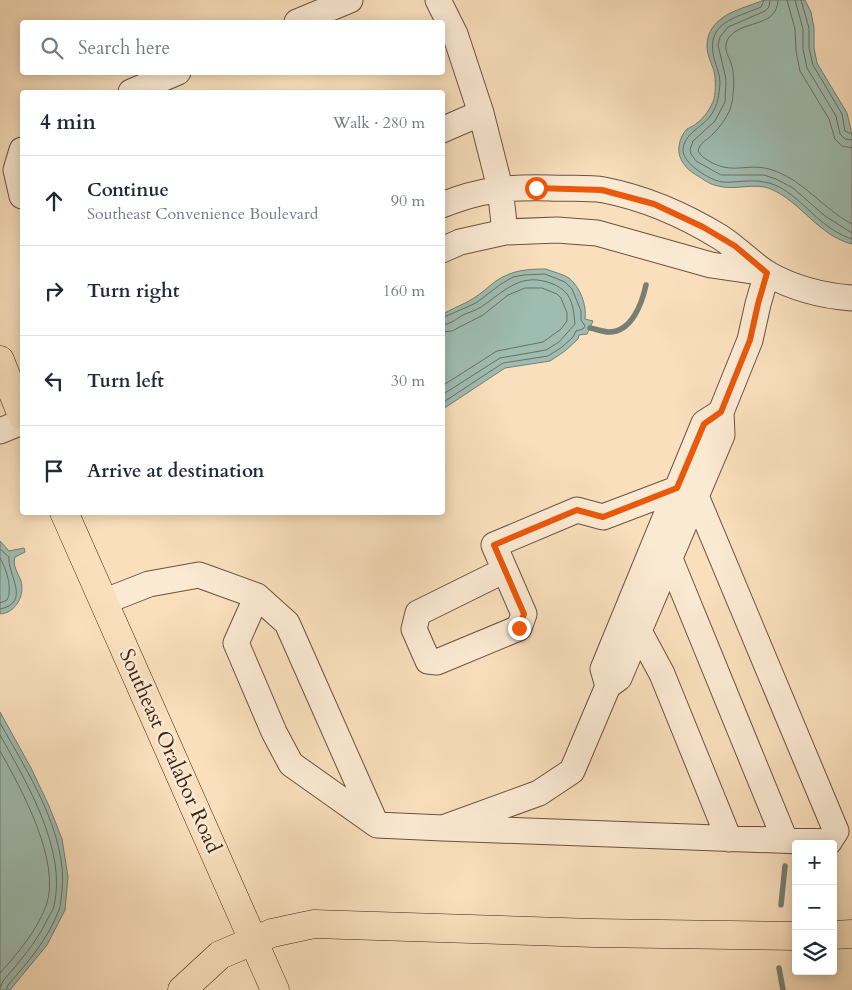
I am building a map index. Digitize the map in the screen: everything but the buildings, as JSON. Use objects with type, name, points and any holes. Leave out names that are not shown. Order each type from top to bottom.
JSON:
[{"type":"main road","points":[[0,360],[20,411]]},
{"type":"main road","name":"Southeast Oralabor Road","points":[[65,515],[275,990]]},
{"type":"main road","points":[[182,990],[220,955],[272,933],[314,924],[594,933],[792,936]]},
{"type":"main road","points":[[837,935],[852,934]]},
{"type":"street","points":[[302,20],[350,0]]},
{"type":"street","points":[[438,0],[455,34],[481,114],[500,188],[505,232]]},
{"type":"street","points":[[135,90],[171,75]]},
{"type":"street","points":[[445,129],[481,114]]},
{"type":"street","points":[[20,157],[16,170],[20,187]]},
{"type":"street","points":[[445,204],[467,195],[500,188],[602,190],[654,204],[703,227],[735,246],[767,273],[791,284],[837,297],[852,298]]},
{"type":"street","points":[[445,249],[460,242],[505,232],[557,230],[597,233],[710,264],[767,273]]},
{"type":"street","points":[[443,828],[539,792],[572,771],[608,686],[603,669],[633,620],[687,492],[704,424],[721,412],[750,340],[767,273]]},
{"type":"street","points":[[0,432],[20,423]]},
{"type":"street","points":[[505,570],[494,545],[577,510],[603,517],[687,492]]},
{"type":"street","points":[[257,596],[236,643],[274,732],[291,764],[377,825],[829,842],[836,831],[687,492]]},
{"type":"street","points":[[662,552],[785,840]]},
{"type":"street","points":[[103,602],[149,584],[199,575],[257,596],[287,624],[377,825]]},
{"type":"street","points":[[633,620],[662,674],[729,838]]},
{"type":"water","points":[[764,0],[805,0],[811,12],[817,63],[847,113],[852,134],[852,244],[830,234],[792,202],[771,189],[758,186],[731,188],[713,185],[685,166],[680,157],[679,145],[682,136],[687,129],[705,116],[714,99],[715,75],[707,46],[710,32],[714,25],[726,15]]},
{"type":"water","points":[[546,269],[567,277],[573,282],[584,302],[585,319],[593,321],[587,334],[579,335],[578,339],[565,351],[550,361],[505,368],[445,408],[445,313],[480,294],[508,274],[526,270]]},
{"type":"water","points":[[0,541],[9,551],[24,548],[25,552],[15,557],[14,560],[22,586],[18,602],[11,610],[0,614]]},
{"type":"water","points":[[0,712],[31,768],[49,806],[62,839],[68,877],[65,910],[47,945],[10,990],[0,990]]},
{"type":"waterway","points":[[590,328],[609,332],[617,331],[624,327],[630,322],[639,308],[646,285]]},
{"type":"waterway","points":[[781,905],[785,866]]},
{"type":"waterway","points":[[779,968],[783,990]]},
{"type":"route","points":[[519,628],[524,614],[494,545],[577,510],[603,517],[677,488],[704,424],[721,412],[750,340],[767,273],[735,246],[703,227],[654,204],[602,190],[536,188]]}]
